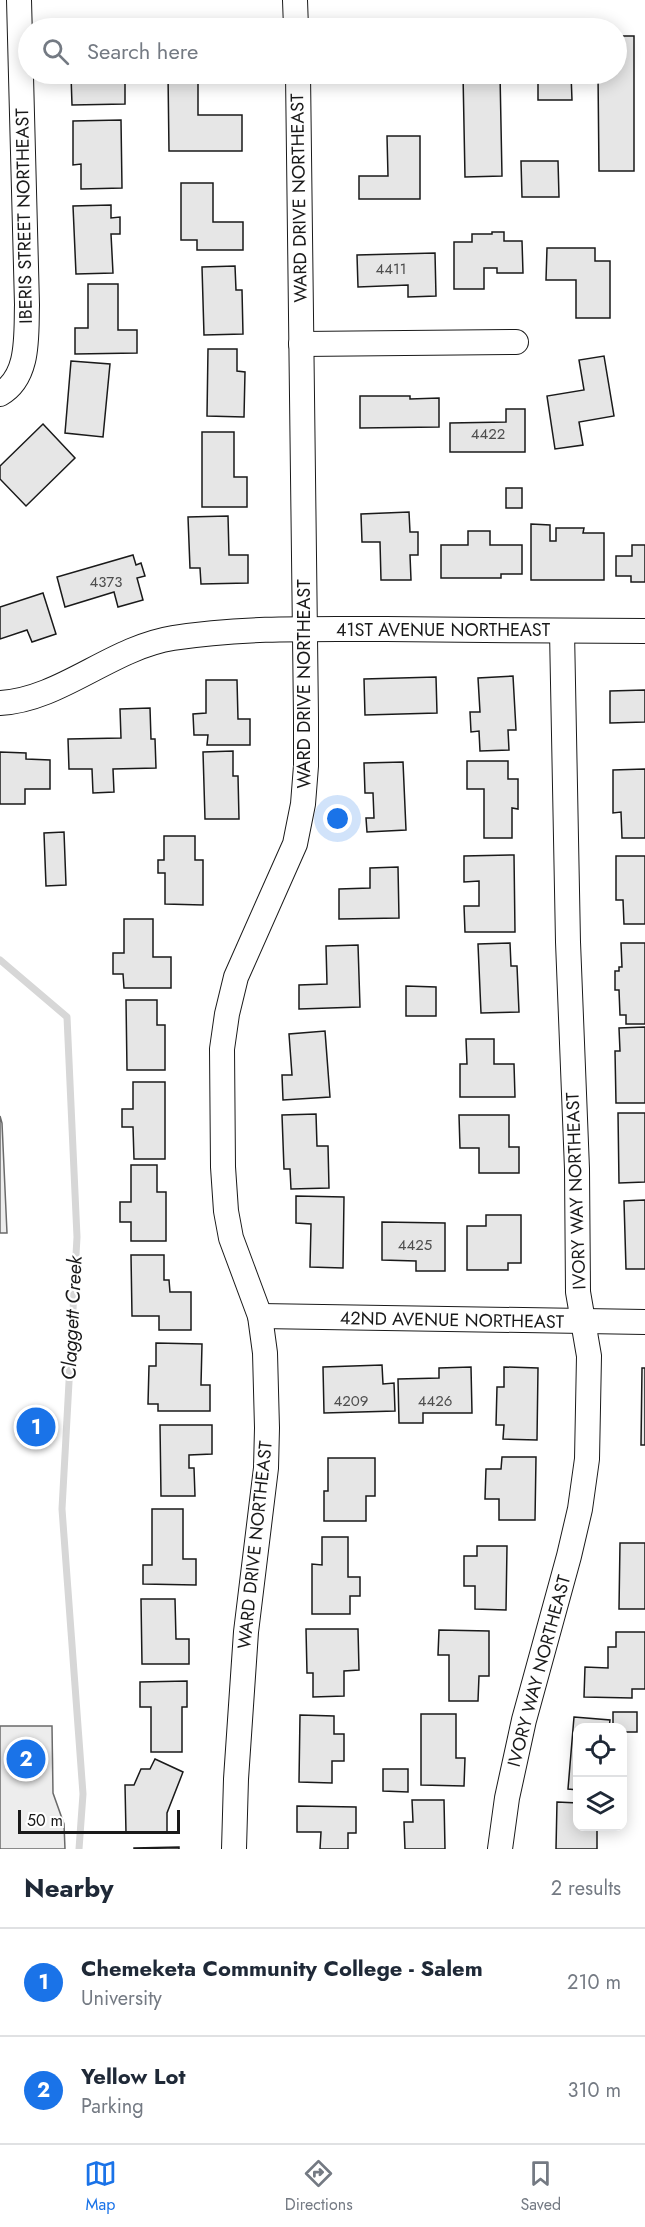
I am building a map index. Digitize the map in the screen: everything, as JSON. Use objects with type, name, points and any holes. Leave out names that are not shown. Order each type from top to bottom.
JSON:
[{"type":"street","name":"IBERIS STREET NORTHEAST","points":[[19,0],[19,18]]},
{"type":"street","points":[[295,0],[296,18]]},
{"type":"street","name":"IBERIS STREET NORTHEAST","points":[[3,392],[26,355],[27,305],[21,84]]},
{"type":"street","name":"WARD DRIVE NORTHEAST","points":[[234,1849],[236,1779],[246,1632],[266,1468],[265,1353],[260,1316],[231,1238],[225,1211],[222,1049],[227,1014],[237,977],[295,843],[303,804],[306,766],[298,84]]},
{"type":"street","points":[[301,344],[516,342]]},
{"type":"street","name":"41ST AVENUE NORTHEAST","points":[[1,704],[42,694],[126,652],[151,643],[194,636],[305,629],[645,631]]},
{"type":"street","name":"IVORY WAY NORTHEAST","points":[[500,1849],[507,1798],[524,1720],[580,1509],[587,1459],[589,1356],[578,1292],[577,1169],[568,942],[562,631]]},
{"type":"street","name":"42ND AVENUE NORTHEAST","points":[[260,1316],[585,1323],[645,1322]]},
{"type":"shaded area","points":[[0,1116],[2,1123],[7,1233],[0,1233]]},
{"type":"shaded area","points":[[0,1726],[52,1726],[53,1793],[64,1824],[65,1849],[0,1849]]},
{"type":"building","points":[[627,36],[634,36],[634,171],[599,171],[598,84],[627,84]]},
{"type":"building","points":[[71,84],[125,84],[125,104],[72,105]]},
{"type":"building","points":[[168,84],[198,84],[198,115],[242,115],[242,151],[169,151]]},
{"type":"building","points":[[463,84],[500,84],[502,176],[465,177]]},
{"type":"building","points":[[538,84],[571,84],[572,100],[538,100]]},
{"type":"building","points":[[121,120],[122,188],[81,189],[81,164],[73,165],[73,121]]},
{"type":"building","points":[[387,136],[420,136],[420,199],[359,199],[359,176],[388,176]]},
{"type":"building","points":[[521,161],[558,161],[559,197],[522,197]]},
{"type":"building","points":[[181,183],[213,183],[213,222],[243,222],[243,250],[197,250],[197,240],[181,240]]},
{"type":"building","points":[[111,205],[111,218],[120,217],[120,234],[111,234],[113,273],[76,274],[73,206]]},
{"type":"building","points":[[492,232],[504,232],[504,241],[522,241],[523,273],[497,273],[497,268],[484,268],[484,289],[454,289],[454,242],[472,242],[472,234],[492,234]]},
{"type":"building","points":[[547,248],[595,248],[595,261],[610,261],[610,318],[576,318],[576,280],[546,280]]},
{"type":"building","points":[[435,253],[436,296],[408,297],[408,285],[358,287],[357,255]]},
{"type":"building","points":[[235,266],[236,290],[242,290],[243,334],[204,335],[202,267]]},
{"type":"building","points":[[88,284],[118,284],[118,330],[137,330],[137,353],[75,354],[75,328],[88,328]]},
{"type":"building","points":[[208,349],[237,349],[237,371],[245,372],[244,417],[207,416]]},
{"type":"building","points":[[604,356],[614,416],[579,422],[583,445],[555,449],[547,396],[584,390],[579,360]]},
{"type":"building","points":[[71,361],[110,364],[103,437],[65,433]]},
{"type":"building","points":[[360,396],[439,398],[439,427],[360,428]]},
{"type":"building","points":[[506,409],[525,409],[525,452],[450,452],[450,423],[506,422]]},
{"type":"building","points":[[43,424],[75,458],[26,506],[0,479],[0,466]]},
{"type":"building","points":[[202,432],[234,432],[234,477],[247,477],[247,507],[202,507]]},
{"type":"building","points":[[506,488],[522,488],[522,508],[506,508]]},
{"type":"building","points":[[409,512],[410,532],[418,532],[418,555],[410,555],[411,580],[381,580],[380,542],[362,542],[361,514]]},
{"type":"building","points":[[228,516],[229,555],[248,555],[248,583],[201,584],[200,568],[190,568],[188,517]]},
{"type":"building","points":[[531,524],[550,525],[550,541],[556,541],[556,528],[584,528],[583,533],[604,533],[604,580],[531,580]]},
{"type":"building","points":[[468,531],[490,531],[490,545],[522,545],[522,574],[501,574],[501,578],[441,578],[441,545],[468,545]]},
{"type":"building","points":[[632,545],[645,545],[645,582],[631,582],[631,576],[616,576],[616,556],[632,556]]},
{"type":"building","points":[[133,555],[136,565],[141,563],[145,576],[137,578],[143,600],[118,607],[114,592],[65,607],[57,577]]},
{"type":"building","points":[[43,593],[56,634],[32,642],[27,630],[0,639],[0,607]]},
{"type":"building","points":[[513,676],[516,730],[508,730],[509,750],[480,751],[479,731],[471,732],[470,712],[480,712],[478,678]]},
{"type":"building","points":[[436,677],[437,713],[365,715],[364,679]]},
{"type":"building","points":[[206,680],[237,680],[238,719],[250,719],[250,745],[207,745],[208,735],[194,735],[193,714],[206,713]]},
{"type":"building","points":[[645,690],[645,722],[610,723],[610,691]]},
{"type":"building","points":[[150,708],[151,739],[155,739],[156,768],[113,769],[114,792],[93,793],[92,769],[69,769],[68,739],[121,738],[120,709]]},
{"type":"building","points":[[233,751],[233,776],[238,776],[239,819],[205,819],[203,752]]},
{"type":"building","points":[[0,752],[26,753],[26,759],[50,760],[50,789],[25,789],[25,804],[0,804]]},
{"type":"building","points":[[467,761],[508,761],[508,779],[518,779],[518,809],[512,808],[512,838],[484,838],[484,789],[467,789]]},
{"type":"building","points":[[403,762],[406,830],[367,832],[366,818],[374,818],[373,793],[365,793],[364,763]]},
{"type":"building","points":[[645,769],[645,838],[622,838],[621,812],[613,813],[613,770]]},
{"type":"building","points":[[64,832],[66,885],[46,886],[44,833]]},
{"type":"building","points":[[164,836],[195,836],[195,860],[203,860],[203,905],[165,904],[165,873],[158,873],[158,860],[164,860]]},
{"type":"building","points":[[514,855],[515,932],[465,932],[464,906],[479,906],[479,881],[464,882],[464,856]]},
{"type":"building","points":[[616,856],[645,856],[645,924],[624,924],[623,900],[616,900]]},
{"type":"building","points":[[398,867],[399,918],[339,919],[339,889],[370,888],[370,868]]},
{"type":"building","points":[[124,919],[153,919],[153,957],[171,957],[171,988],[124,988],[123,974],[113,974],[113,953],[124,953]]},
{"type":"building","points":[[510,943],[511,966],[517,966],[519,1012],[481,1013],[478,944]]},
{"type":"building","points":[[621,943],[645,943],[645,1024],[626,1024],[626,1015],[620,1015],[619,990],[615,990],[615,971],[619,971],[619,967],[622,967]]},
{"type":"building","points":[[358,945],[360,1007],[299,1009],[299,985],[327,984],[326,946]]},
{"type":"building","points":[[406,986],[436,987],[436,1016],[406,1016]]},
{"type":"building","points":[[126,1000],[157,1000],[157,1025],[165,1025],[165,1070],[127,1070]]},
{"type":"building","points":[[645,1027],[645,1103],[616,1103],[615,1051],[620,1051],[619,1028]]},
{"type":"building","points":[[325,1031],[330,1097],[283,1100],[282,1075],[292,1075],[289,1034]]},
{"type":"building","points":[[466,1039],[494,1039],[494,1064],[514,1064],[515,1097],[460,1097],[460,1064],[467,1064]]},
{"type":"building","points":[[133,1082],[165,1082],[165,1159],[134,1159],[133,1127],[122,1127],[122,1109],[133,1109]]},
{"type":"building","points":[[618,1113],[645,1113],[645,1182],[619,1183]]},
{"type":"building","points":[[316,1114],[317,1146],[328,1146],[329,1188],[291,1189],[290,1169],[284,1169],[282,1115]]},
{"type":"building","points":[[459,1115],[509,1115],[509,1147],[519,1147],[519,1173],[479,1173],[479,1148],[460,1148]]},
{"type":"building","points":[[131,1165],[157,1165],[157,1192],[166,1192],[166,1241],[131,1241],[131,1222],[120,1222],[120,1202],[131,1202]]},
{"type":"building","points":[[296,1196],[344,1197],[343,1268],[310,1267],[311,1224],[296,1223]]},
{"type":"building","points":[[645,1200],[645,1269],[626,1269],[624,1201]]},
{"type":"building","points":[[486,1215],[521,1215],[521,1263],[508,1263],[508,1270],[467,1270],[467,1226],[486,1226]]},
{"type":"building","points":[[382,1222],[445,1223],[445,1271],[416,1271],[416,1261],[382,1260]]},
{"type":"building","points":[[131,1255],[164,1255],[164,1280],[169,1280],[170,1292],[191,1292],[191,1330],[159,1330],[159,1316],[132,1316]]},
{"type":"building","points":[[156,1343],[202,1344],[201,1385],[210,1385],[210,1411],[158,1411],[158,1404],[148,1404],[149,1366],[156,1366]]},
{"type":"building","points":[[382,1365],[383,1384],[394,1383],[395,1411],[324,1413],[323,1367]]},
{"type":"building","points":[[471,1367],[472,1413],[423,1413],[423,1423],[399,1423],[398,1379],[439,1378],[439,1368]]},
{"type":"building","points":[[504,1367],[538,1368],[537,1440],[503,1439],[504,1425],[496,1425],[497,1387],[504,1387]]},
{"type":"building","points":[[642,1368],[645,1368],[645,1445],[641,1445]]},
{"type":"building","points":[[160,1425],[212,1425],[212,1454],[189,1455],[189,1468],[194,1468],[195,1496],[161,1496]]},
{"type":"building","points":[[502,1457],[536,1457],[535,1520],[499,1520],[499,1499],[485,1499],[486,1469],[501,1469]]},
{"type":"building","points":[[328,1458],[375,1458],[375,1496],[366,1496],[366,1521],[324,1521],[324,1491],[328,1491]]},
{"type":"building","points":[[152,1509],[183,1509],[183,1559],[196,1559],[196,1585],[143,1584],[143,1565],[152,1565]]},
{"type":"building","points":[[322,1537],[348,1537],[348,1577],[360,1577],[360,1596],[350,1596],[350,1614],[312,1614],[312,1564],[322,1565]]},
{"type":"building","points":[[620,1543],[645,1543],[645,1609],[619,1609]]},
{"type":"building","points":[[477,1546],[507,1546],[506,1610],[475,1609],[475,1586],[464,1586],[464,1556],[477,1556]]},
{"type":"building","points":[[141,1599],[175,1599],[176,1639],[189,1639],[189,1664],[142,1664]]},
{"type":"building","points":[[306,1629],[358,1629],[359,1670],[344,1671],[344,1696],[313,1697],[313,1673],[307,1673]]},
{"type":"building","points":[[439,1630],[489,1631],[489,1676],[479,1676],[478,1701],[449,1701],[449,1655],[438,1655]]},
{"type":"building","points":[[616,1632],[645,1632],[645,1689],[632,1689],[632,1698],[584,1697],[585,1667],[608,1668],[608,1647],[616,1647]]},
{"type":"building","points":[[187,1681],[187,1707],[182,1707],[182,1752],[151,1752],[151,1707],[140,1707],[140,1682]]},
{"type":"building","points":[[613,1712],[637,1712],[637,1732],[627,1732],[627,1723],[613,1723]]},
{"type":"building","points":[[421,1714],[456,1714],[456,1758],[465,1758],[464,1786],[421,1785]]},
{"type":"building","points":[[300,1715],[334,1716],[334,1734],[344,1734],[344,1761],[332,1761],[332,1783],[299,1782]]},
{"type":"building","points":[[574,1717],[610,1720],[610,1723],[574,1723]]},
{"type":"building","points":[[573,1729],[573,1790],[568,1789]]},
{"type":"building","points":[[155,1759],[183,1772],[167,1813],[167,1833],[126,1833],[125,1785],[134,1785],[141,1769],[150,1769]]},
{"type":"building","points":[[383,1769],[408,1769],[408,1792],[383,1791]]},
{"type":"building","points":[[412,1800],[444,1800],[445,1849],[405,1849],[404,1822],[413,1822]]},
{"type":"building","points":[[557,1802],[573,1803],[573,1831],[597,1831],[597,1849],[556,1849]]},
{"type":"building","points":[[297,1806],[356,1807],[356,1833],[348,1833],[348,1849],[320,1849],[321,1832],[297,1832]]},
{"type":"building","points":[[179,1847],[179,1849],[134,1849],[134,1848]]},
{"type":"waterway","name":"Claggett Creek","points":[[0,960],[67,1017],[77,1237],[62,1509],[83,1794],[79,1849]]},
{"type":"place","name":"Chemeketa Community College - Salem","points":[[36,1427]]},
{"type":"place","name":"Yellow Lot","points":[[26,1759]]}]
